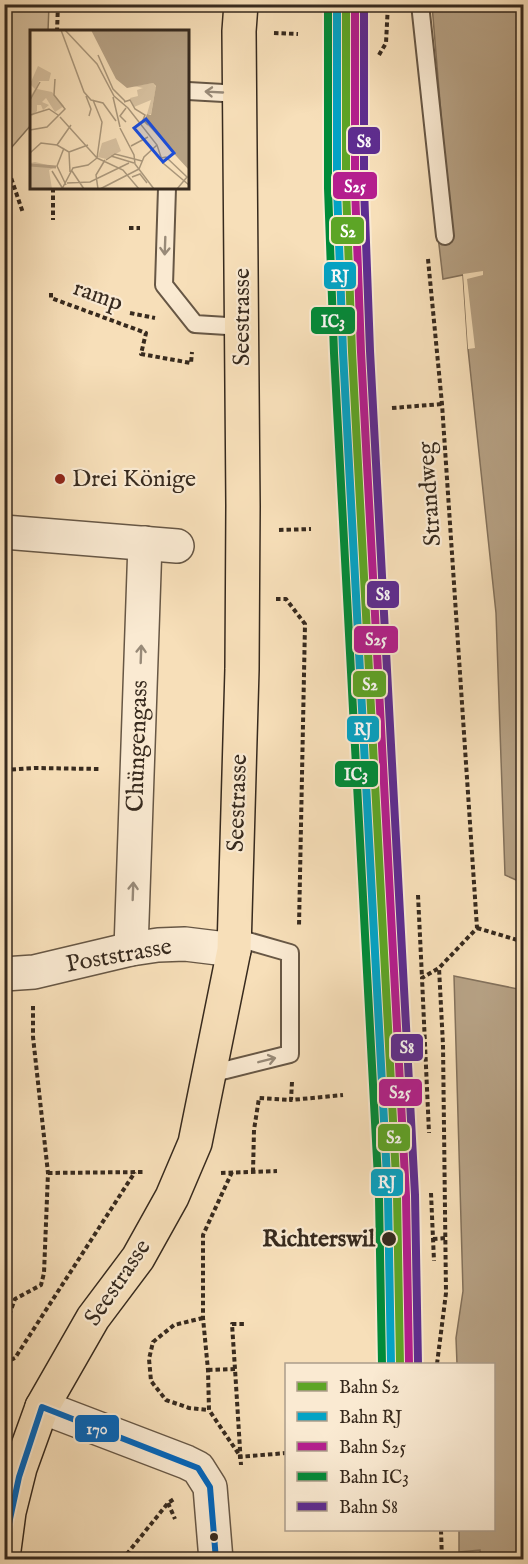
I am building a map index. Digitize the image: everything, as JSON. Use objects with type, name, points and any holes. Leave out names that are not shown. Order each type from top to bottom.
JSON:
[{"type":"main road","name":"Seestrasse","points":[[4,1550],[9,1512],[20,1468],[42,1407],[93,1318],[138,1258],[172,1197],[195,1143],[234,943],[242,599],[243,327],[239,31],[241,4]]},
{"type":"street","name":"Chüngengass","points":[[4,532],[161,545],[137,770],[131,949]]},
{"type":"street","name":"Poststrasse","points":[[19,973],[158,945],[234,943]]},
{"type":"street","points":[[42,1407],[198,1468],[210,1487],[216,1560]]},
{"type":"lane","points":[[420,4],[445,236]]},
{"type":"lane","points":[[189,92],[241,94]]},
{"type":"lane","points":[[167,189],[164,285],[195,324],[243,327]]},
{"type":"lane","points":[[210,1074],[290,1054],[290,952],[234,943]]},
{"type":"path","points":[[57,30],[58,4]]},
{"type":"path","points":[[379,55],[386,43],[388,4]]},
{"type":"path","points":[[4,157],[23,213]]},
{"type":"path","points":[[53,189],[53,220]]},
{"type":"path","name":"Strandweg","points":[[427,250],[442,404],[477,928]]},
{"type":"path","name":"ramp","points":[[51,293],[51,298],[146,333],[141,354],[191,363]]},
{"type":"path","points":[[130,314],[140,316]]},
{"type":"path","points":[[392,408],[442,404]]},
{"type":"path","points":[[242,599],[286,599],[305,624],[299,926],[290,952]]},
{"type":"path","points":[[4,770],[34,768],[137,770]]},
{"type":"path","points":[[418,895],[429,1133]]},
{"type":"path","points":[[422,978],[439,968],[477,928],[524,942]]},
{"type":"path","points":[[437,1363],[446,1293],[443,1046],[439,968]]},
{"type":"path","points":[[4,1329],[15,1299],[41,1285],[44,1274],[48,1173],[33,1037],[19,973]]},
{"type":"path","points":[[290,1054],[291,1100]]},
{"type":"path","points":[[253,1172],[254,1130],[259,1098],[291,1100],[343,1095]]},
{"type":"path","points":[[218,1173],[277,1171]]},
{"type":"path","points":[[4,1363],[15,1358],[135,1172]]},
{"type":"path","points":[[48,1173],[143,1172]]},
{"type":"path","points":[[232,1172],[203,1235],[203,1318],[209,1410],[240,1456]]},
{"type":"path","points":[[431,1193],[434,1260]]},
{"type":"path","points":[[433,1239],[446,1238]]},
{"type":"path","points":[[203,1318],[174,1325],[153,1342],[149,1359],[151,1381],[166,1400],[189,1408],[209,1410]]},
{"type":"path","points":[[241,1467],[232,1324],[245,1324]]},
{"type":"path","points":[[208,1370],[235,1369]]},
{"type":"path","points":[[441,1531],[442,1560]]},
{"type":"shaded area","points":[[5,4],[49,5],[48,30],[30,30],[30,126],[5,155]]},
{"type":"shaded area","points":[[432,5],[523,5],[523,883],[505,875],[496,613],[468,349],[463,275],[443,279],[434,202],[448,199]]},
{"type":"shaded area","points":[[454,976],[523,990],[523,1559],[481,1559],[480,1550],[459,1552],[459,1531],[495,1531],[495,1363],[457,1363],[456,1338],[463,1291]]},
{"type":"pier","points":[[483,271],[483,275],[467,279],[475,348],[468,349],[463,274]]},
{"type":"rail line","name":"IC3","points":[[328,4],[328,188],[334,353],[379,1197],[382,1363]]},
{"type":"rail line","name":"RJ","points":[[337,4],[337,188],[343,352],[388,1196],[391,1363]]},
{"type":"rail line","name":"S2","points":[[346,4],[346,188],[352,352],[397,1196],[400,1363]]},
{"type":"rail line","name":"S25","points":[[355,4],[355,188],[361,352],[406,1196],[409,1363]]},
{"type":"rail line","name":"S8","points":[[364,4],[364,188],[370,351],[415,1195],[418,1363]]},
{"type":"transit line","name":"170","points":[[4,1547],[19,1477],[42,1407],[198,1468],[210,1487],[216,1560]]},
{"type":"place","name":"Drei Könige","points":[[60,479]]},
{"type":"place","name":"Richterswil","points":[[389,1239]]}]
